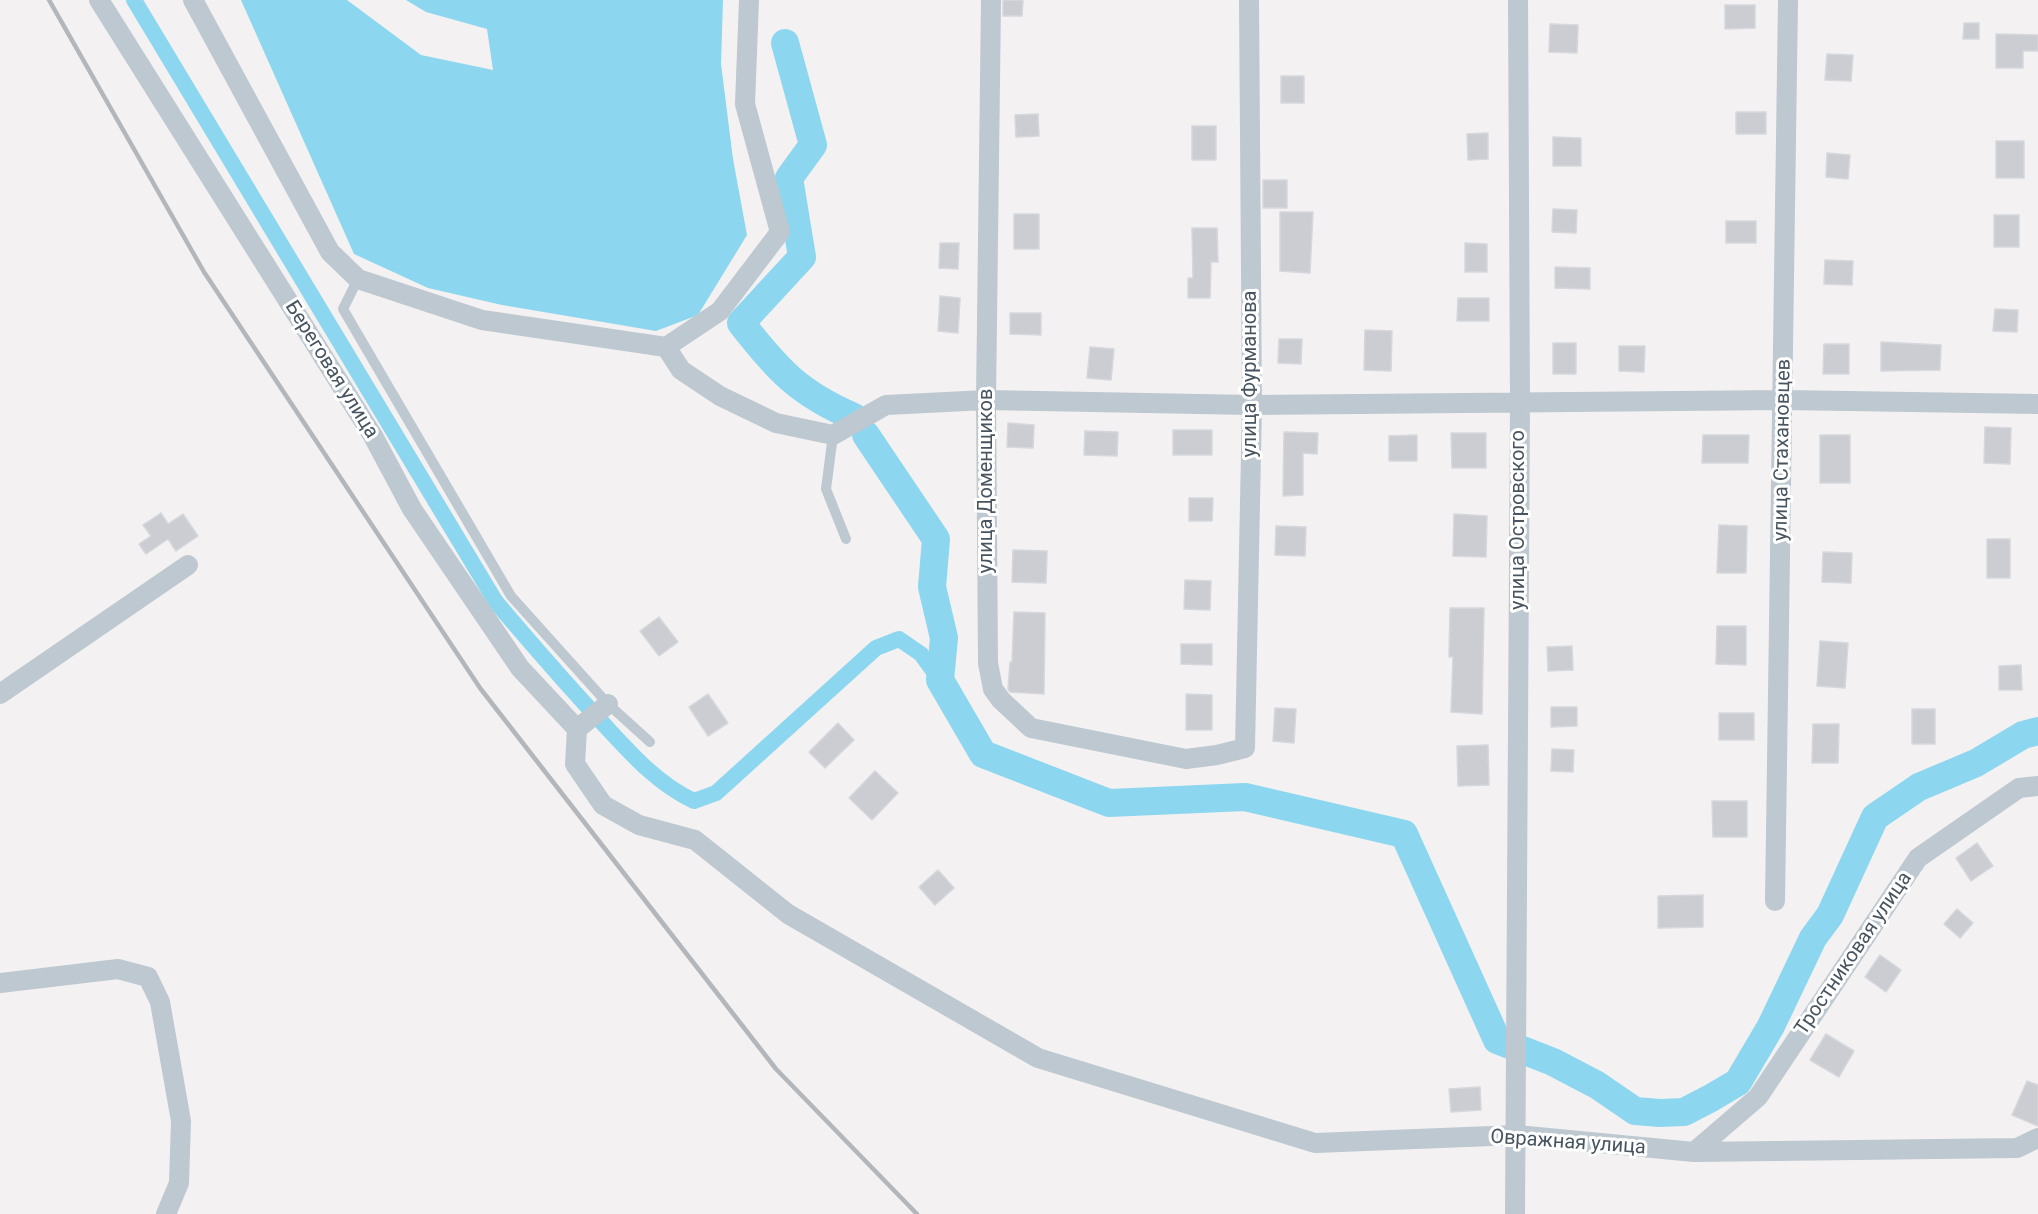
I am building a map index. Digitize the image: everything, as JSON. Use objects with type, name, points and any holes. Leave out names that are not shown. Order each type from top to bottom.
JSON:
[{"type":"street","name":"Береговая улица","points":[[99,0],[373,436],[412,509],[519,668],[577,729]]},
{"type":"street","points":[[193,0],[330,252],[358,279],[482,320],[666,347],[720,310],[780,232],[745,104],[749,0]]},
{"type":"street","name":"улица Доменщиков","points":[[991,0],[986,400],[988,663],[993,689],[1001,700],[1031,728],[1186,759],[1217,755],[1245,747]]},
{"type":"street","name":"улица Фурманова","points":[[1245,747],[1251,405],[1249,0]]},
{"type":"street","name":"улица Островского","points":[[1515,1214],[1520,403],[1518,0]]},
{"type":"street","name":"улица Стахановцев","points":[[1775,900],[1788,0]]},
{"type":"street","points":[[666,347],[681,370],[720,396],[776,423],[833,435],[886,405],[986,400],[1251,405],[1784,400],[2038,404]]},
{"type":"street","points":[[0,694],[188,565]]},
{"type":"street","points":[[577,729],[609,704]]},
{"type":"street","name":"Овражная улица","points":[[577,729],[575,764],[603,805],[639,825],[695,840],[788,914],[1038,1058],[1315,1143],[1517,1135],[1694,1152],[2017,1148],[2038,1138]]},
{"type":"street","name":"Тростниковая улица","points":[[1694,1152],[1758,1097],[1918,858],[2019,788],[2038,786]]},
{"type":"street","points":[[0,983],[118,969],[148,977],[160,1002],[181,1121],[178,1184],[166,1214]]},
{"type":"lane","points":[[358,279],[343,309],[511,596],[609,704],[650,742]]},
{"type":"lane","points":[[833,435],[825,489],[846,539]]},
{"type":"water","points":[[241,0],[347,0],[421,55],[493,70],[487,29],[426,12],[406,0],[723,0],[721,64],[733,159],[747,235],[698,315],[656,331],[502,305],[428,288],[354,254]]},
{"type":"building","points":[[1003,0],[1023,0],[1022,16],[1003,16]]},
{"type":"building","points":[[1725,5],[1755,5],[1755,28],[1725,29]]},
{"type":"building","points":[[1964,23],[1979,23],[1979,39],[1963,39]]},
{"type":"building","points":[[1550,24],[1578,25],[1577,53],[1549,52]]},
{"type":"building","points":[[1996,34],[2038,35],[2038,51],[2023,51],[2023,68],[1996,68]]},
{"type":"building","points":[[1827,54],[1853,55],[1851,81],[1825,80]]},
{"type":"building","points":[[1281,76],[1304,76],[1304,103],[1281,103]]},
{"type":"building","points":[[1736,112],[1766,112],[1766,134],[1736,134]]},
{"type":"building","points":[[1038,114],[1039,136],[1016,137],[1015,115]]},
{"type":"building","points":[[1192,126],[1216,126],[1216,160],[1192,160]]},
{"type":"building","points":[[1488,133],[1488,159],[1468,160],[1467,134]]},
{"type":"building","points":[[1553,137],[1581,138],[1581,166],[1553,166]]},
{"type":"building","points":[[1996,141],[2024,141],[2024,178],[1996,178]]},
{"type":"building","points":[[1827,153],[1850,155],[1848,179],[1826,177]]},
{"type":"building","points":[[1263,180],[1287,180],[1287,208],[1263,208]]},
{"type":"building","points":[[1553,209],[1577,210],[1576,233],[1552,232]]},
{"type":"building","points":[[1280,212],[1313,212],[1310,273],[1280,271]]},
{"type":"building","points":[[1014,214],[1039,214],[1039,249],[1014,249]]},
{"type":"building","points":[[1994,215],[2019,215],[2019,247],[1994,247]]},
{"type":"building","points":[[1726,221],[1756,221],[1756,243],[1726,243]]},
{"type":"building","points":[[1192,228],[1217,228],[1218,262],[1211,262],[1210,298],[1188,298],[1188,278],[1193,278]]},
{"type":"building","points":[[940,243],[959,243],[958,269],[939,268]]},
{"type":"building","points":[[1465,243],[1487,244],[1487,272],[1465,272]]},
{"type":"building","points":[[1825,260],[1853,261],[1852,285],[1824,284]]},
{"type":"building","points":[[1555,267],[1590,268],[1590,289],[1555,288]]},
{"type":"building","points":[[940,296],[960,298],[958,333],[938,331]]},
{"type":"building","points":[[1458,298],[1489,298],[1489,321],[1457,321]]},
{"type":"building","points":[[1995,309],[2018,310],[2017,332],[1993,331]]},
{"type":"building","points":[[1010,313],[1041,313],[1041,335],[1010,334]]},
{"type":"building","points":[[1365,330],[1392,331],[1391,371],[1364,370]]},
{"type":"building","points":[[1279,339],[1302,339],[1301,364],[1278,363]]},
{"type":"building","points":[[1881,342],[1941,345],[1940,370],[1881,371]]},
{"type":"building","points":[[1553,343],[1576,343],[1576,374],[1553,374]]},
{"type":"building","points":[[1824,344],[1849,344],[1849,374],[1823,374]]},
{"type":"building","points":[[1619,346],[1645,346],[1644,372],[1619,371]]},
{"type":"building","points":[[1090,347],[1114,349],[1111,380],[1087,378]]},
{"type":"building","points":[[1008,423],[1034,425],[1033,448],[1007,447]]},
{"type":"building","points":[[1985,427],[2011,428],[2010,464],[1984,463]]},
{"type":"building","points":[[1173,430],[1212,430],[1212,455],[1173,455]]},
{"type":"building","points":[[1085,431],[1118,432],[1117,456],[1084,455]]},
{"type":"building","points":[[1284,432],[1318,433],[1317,454],[1303,453],[1303,495],[1283,496]]},
{"type":"building","points":[[1451,433],[1486,433],[1486,468],[1452,468]]},
{"type":"building","points":[[1417,435],[1417,461],[1389,461],[1389,436]]},
{"type":"building","points":[[1703,435],[1749,435],[1748,463],[1702,463]]},
{"type":"building","points":[[1820,435],[1850,435],[1850,483],[1820,483]]},
{"type":"building","points":[[1189,498],[1213,498],[1212,521],[1189,521]]},
{"type":"building","points":[[161,513],[168,524],[183,514],[198,536],[176,551],[168,539],[146,554],[139,544],[151,536],[143,525]]},
{"type":"building","points":[[1454,514],[1487,516],[1486,557],[1453,556]]},
{"type":"building","points":[[1719,525],[1747,526],[1746,573],[1717,573]]},
{"type":"building","points":[[1276,526],[1306,527],[1305,556],[1275,555]]},
{"type":"building","points":[[1987,539],[2010,539],[2010,578],[1987,578]]},
{"type":"building","points":[[1013,550],[1047,551],[1046,583],[1012,582]]},
{"type":"building","points":[[1823,552],[1852,553],[1851,583],[1822,582]]},
{"type":"building","points":[[1185,580],[1211,581],[1210,610],[1184,609]]},
{"type":"building","points":[[1450,608],[1484,608],[1482,714],[1451,712],[1453,657],[1449,657]]},
{"type":"building","points":[[1014,612],[1045,613],[1044,694],[1010,692],[1008,689],[1010,662],[1012,662]]},
{"type":"building","points":[[659,617],[678,642],[659,656],[640,631]]},
{"type":"building","points":[[1717,626],[1746,626],[1746,665],[1716,664]]},
{"type":"building","points":[[1820,641],[1848,643],[1845,688],[1817,686]]},
{"type":"building","points":[[1181,644],[1212,644],[1212,665],[1181,664]]},
{"type":"building","points":[[1572,646],[1573,670],[1548,671],[1547,647]]},
{"type":"building","points":[[2021,665],[2022,690],[1999,690],[1999,666]]},
{"type":"building","points":[[708,694],[728,723],[708,736],[689,707]]},
{"type":"building","points":[[1186,694],[1212,695],[1212,730],[1186,730]]},
{"type":"building","points":[[1551,707],[1577,707],[1577,726],[1551,727]]},
{"type":"building","points":[[1275,708],[1296,709],[1294,743],[1273,741]]},
{"type":"building","points":[[1912,709],[1935,709],[1935,744],[1912,744]]},
{"type":"building","points":[[1719,713],[1754,713],[1754,740],[1719,740]]},
{"type":"building","points":[[838,723],[854,740],[825,768],[809,752]]},
{"type":"building","points":[[1813,724],[1839,724],[1838,763],[1812,763]]},
{"type":"building","points":[[1488,745],[1489,785],[1458,786],[1457,746]]},
{"type":"building","points":[[1552,749],[1574,750],[1573,772],[1551,771]]},
{"type":"building","points":[[875,771],[898,793],[872,820],[849,798]]},
{"type":"building","points":[[1712,801],[1747,801],[1747,837],[1713,837]]},
{"type":"building","points":[[1977,843],[1993,866],[1971,881],[1956,858]]},
{"type":"building","points":[[938,870],[954,888],[935,905],[919,887]]},
{"type":"building","points":[[1703,895],[1703,927],[1658,928],[1658,896]]},
{"type":"building","points":[[1957,909],[1973,923],[1960,938],[1944,924]]},
{"type":"building","points":[[1880,955],[1901,970],[1886,992],[1865,977]]},
{"type":"building","points":[[1826,1034],[1854,1051],[1839,1077],[1810,1060]]},
{"type":"building","points":[[2027,1081],[2038,1085],[2038,1126],[2012,1115]]},
{"type":"building","points":[[1480,1087],[1481,1110],[1451,1112],[1449,1089]]},
{"type":"waterway","points":[[134,0],[496,602],[584,703],[654,775],[666,785],[694,801],[716,793],[876,648],[899,639],[921,654],[940,680]]},
{"type":"waterway","points":[[785,43],[813,145],[789,178],[802,257],[741,323],[778,367],[803,389],[854,417]]},
{"type":"waterway","points":[[866,435],[936,539],[932,587],[944,638],[940,680],[983,754],[1109,803],[1245,797],[1404,834],[1497,1040],[1553,1062],[1597,1085],[1635,1111],[1684,1112],[1738,1082],[1771,1026],[1813,938],[1830,915],[1875,817],[1919,787],[1976,763],[2023,735],[2038,731]]},
{"type":"railway","points":[[49,0],[204,272],[480,688],[776,1069],[917,1214]]}]
